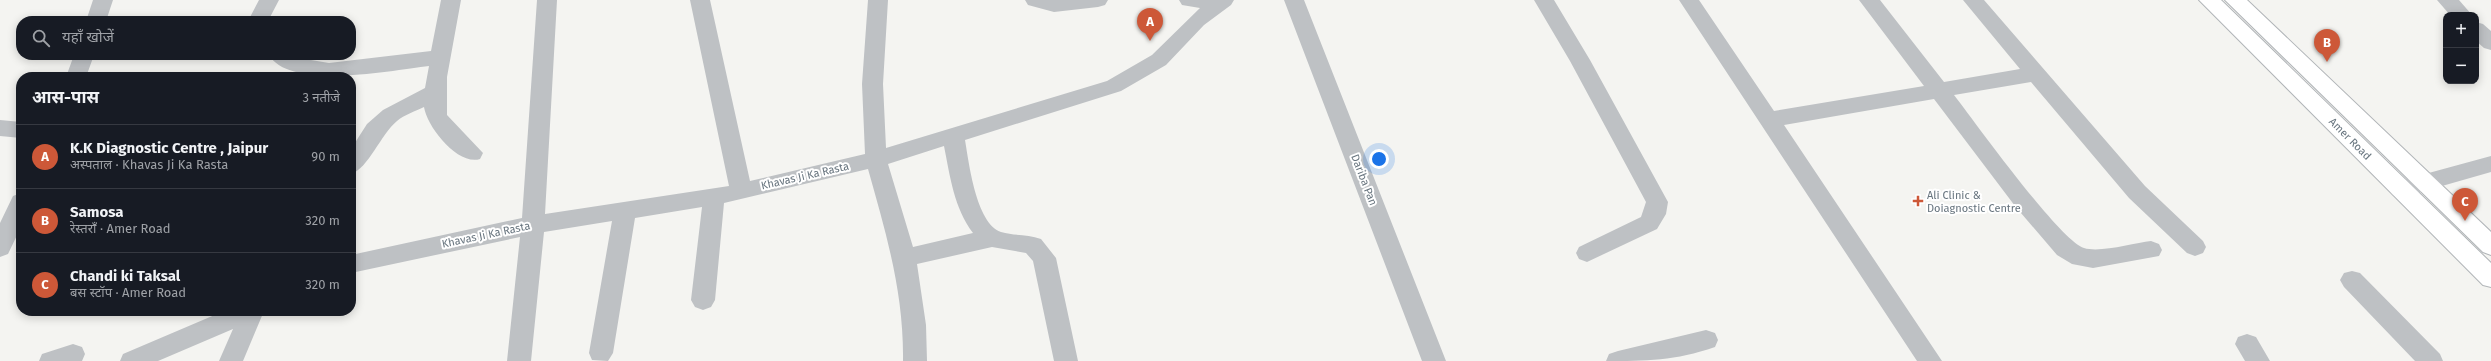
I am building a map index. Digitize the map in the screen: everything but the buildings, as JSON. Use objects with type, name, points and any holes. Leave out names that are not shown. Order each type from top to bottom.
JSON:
[{"type":"main road","name":"Amer Road","points":[[2209,0],[2491,278]]},
{"type":"main road","name":"Amer Road","points":[[2235,0],[2491,246]]},
{"type":"street","points":[[98,16],[103,0]]},
{"type":"street","points":[[261,16],[270,0]]},
{"type":"street","points":[[451,0],[435,92],[436,115],[449,132],[472,153]]},
{"type":"street","points":[[519,361],[533,224],[547,0]]},
{"type":"street","points":[[700,0],[741,191]]},
{"type":"street","points":[[878,0],[876,10],[872,88],[876,159],[894,217],[903,258],[916,332],[915,361]]},
{"type":"street","points":[[1035,0],[1054,5],[1098,0]]},
{"type":"street","points":[[1189,0],[1221,2]]},
{"type":"street","name":"Dariba Pan","points":[[1294,0],[1434,361]]},
{"type":"street","points":[[1544,0],[1580,60],[1657,202],[1654,214],[1649,222],[1587,253]]},
{"type":"street","points":[[1690,0],[1923,360]]},
{"type":"street","points":[[1869,0],[2023,200],[2065,249],[2080,257],[2093,259],[2151,250]]},
{"type":"street","points":[[1973,0],[2136,192],[2195,247]]},
{"type":"street","points":[[2446,0],[2459,12]]},
{"type":"street","name":"Khavas Ji Ka Rasta","points":[[356,263],[533,224],[741,191],[876,159],[1114,86],[1159,60],[1197,20],[1221,2]]},
{"type":"street","points":[[2479,31],[2491,44]]},
{"type":"street","points":[[289,60],[301,66],[329,70],[442,57]]},
{"type":"street","points":[[78,72],[82,60]]},
{"type":"street","points":[[1768,120],[2035,74]]},
{"type":"street","points":[[356,158],[375,130],[390,115],[435,92]]},
{"type":"street","points":[[0,128],[16,130]]},
{"type":"street","points":[[953,135],[971,212],[977,225],[993,238]]},
{"type":"street","points":[[2400,189],[2491,164]]},
{"type":"street","points":[[704,300],[714,196]]},
{"type":"street","points":[[601,353],[625,210]]},
{"type":"street","points":[[8,242],[16,217]]},
{"type":"street","points":[[903,258],[993,238],[1034,245],[1044,258],[1066,361]]},
{"type":"street","points":[[2352,280],[2430,361]]},
{"type":"street","points":[[132,361],[239,316]]},
{"type":"street","points":[[231,361],[249,316]]},
{"type":"street","points":[[1618,361],[1706,340]]},
{"type":"place","name":"K.K Diagnostic Centre , Jaipur","points":[[1150,41]]},
{"type":"place","name":"Samosa","points":[[2327,62]]},
{"type":"place","name":"Ali Clinic & Doiagnostic Centre","points":[[1918,201]]},
{"type":"place","name":"Chandi ki Taksal","points":[[2465,221]]}]
